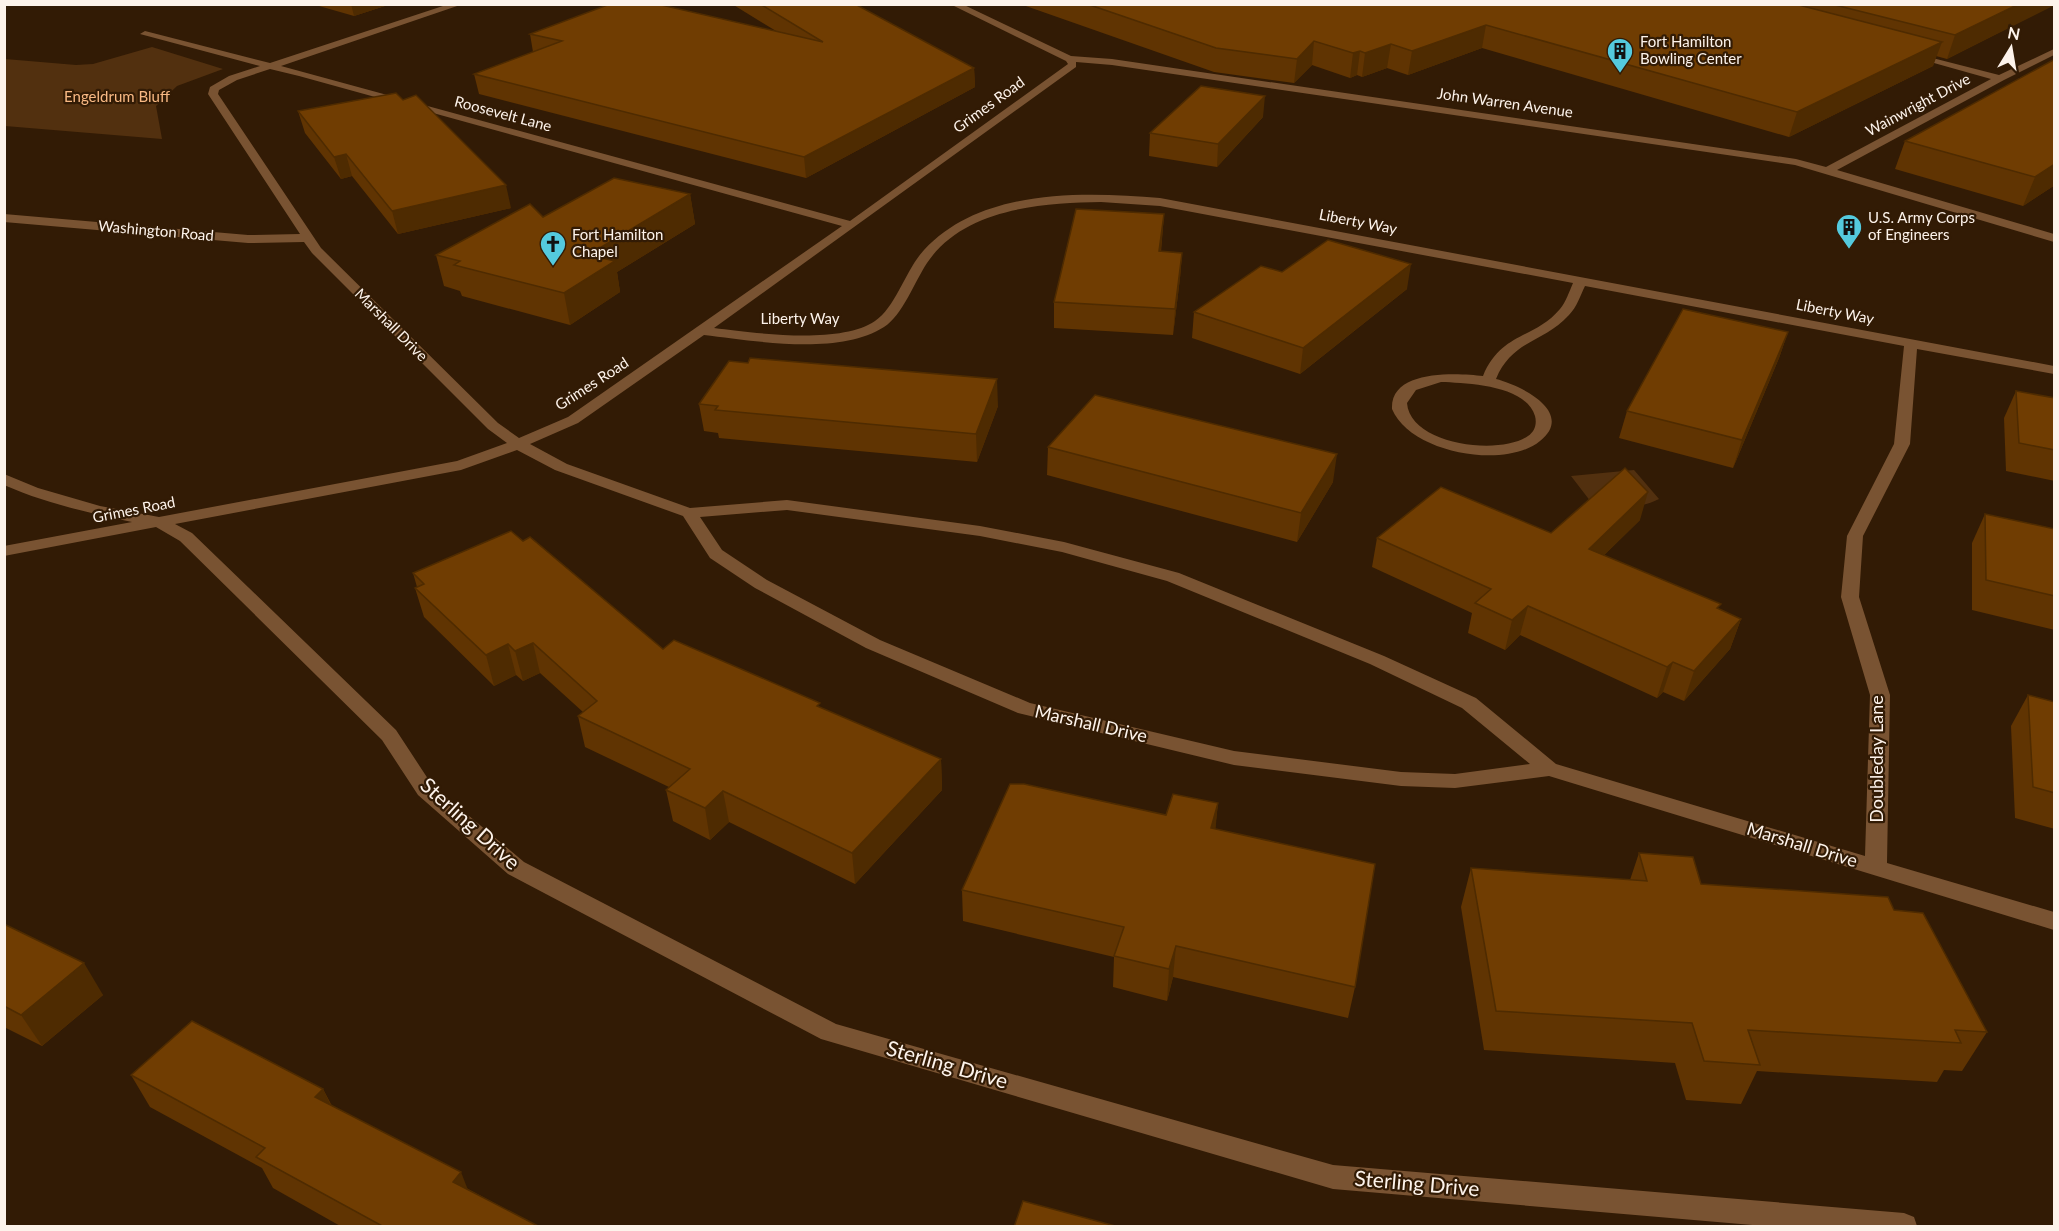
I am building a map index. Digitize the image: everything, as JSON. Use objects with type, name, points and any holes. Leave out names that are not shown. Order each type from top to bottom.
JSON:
[{"type":"street","points":[[270,66],[459,4]]},
{"type":"street","name":"John Warren Avenue","points":[[954,4],[1070,59],[1112,62],[1796,162],[2055,238]]},
{"type":"street","name":"Roosevelt Lane","points":[[145,34],[852,225]]},
{"type":"street","points":[[1901,51],[2000,78]]},
{"type":"street","name":"Wainwright Drive","points":[[1829,170],[2000,78],[2055,52]]},
{"type":"street","name":"Grimes Road","points":[[4,551],[461,465],[573,420],[852,225],[1068,69],[1073,65],[1070,59]]},
{"type":"street","name":"Marshall Drive","points":[[270,66],[222,84],[214,89],[213,94],[307,238],[493,426],[518,444],[561,467],[689,513],[787,505],[844,512],[980,531],[1053,545],[1173,577],[1377,660],[1468,703],[1549,769],[2055,921]]},
{"type":"street","name":"Liberty Way","points":[[701,330],[820,339],[858,334],[882,323],[928,253],[952,231],[994,212],[1030,204],[1121,198],[1160,202],[2055,370]]},
{"type":"street","name":"Washington Road","points":[[4,218],[248,239],[307,238]]},
{"type":"street","points":[[1488,381],[1492,367],[1507,349],[1563,314],[1581,281]]},
{"type":"street","name":"Doubleday Lane","points":[[1875,868],[1880,695],[1850,597],[1855,536],[1902,444],[1911,343]]},
{"type":"street","points":[[1441,378],[1488,381],[1509,387],[1527,396],[1540,408],[1545,419],[1543,431],[1533,440],[1516,447],[1494,450],[1470,449],[1424,436],[1408,424],[1400,412],[1399,400],[1407,390],[1421,382],[1441,378]]},
{"type":"street","points":[[4,479],[32,491],[97,510],[159,522]]},
{"type":"street","name":"Marshall Drive","points":[[689,513],[716,554],[761,584],[873,644],[1025,708],[1234,758],[1401,779],[1455,781],[1549,769]]},
{"type":"street","name":"Sterling Drive","points":[[159,522],[186,537],[205,554],[389,735],[425,790],[516,868],[830,1032],[1333,1177],[1904,1227]]},
{"type":"green space","name":"Engeldrum Bluff","points":[[152,47],[223,69],[177,86],[156,106],[162,139],[5,126],[5,59],[76,65],[93,64]]},
{"type":"green space","points":[[1634,470],[1659,499],[1634,507],[1591,502],[1571,476]]},
{"type":"building","points":[[610,4],[657,4],[823,42],[760,4],[855,4],[974,68],[804,157],[474,74],[562,41],[530,34]]},
{"type":"building","points":[[1087,4],[1795,4],[1942,42],[1797,112],[1486,25],[1412,51],[1391,44],[1365,53],[1360,51],[1353,53],[1314,41],[1297,59],[1216,48]]},
{"type":"building","points":[[1831,4],[2019,4],[1955,35]]},
{"type":"building","points":[[2055,59],[2055,164],[2035,177],[1905,141]]},
{"type":"building","points":[[1201,86],[1265,96],[1218,144],[1150,133]]},
{"type":"building","points":[[396,93],[403,100],[416,95],[506,185],[392,211],[346,154],[334,157],[298,111]]},
{"type":"building","points":[[614,178],[690,194],[588,255],[615,261],[564,293],[454,265],[460,261],[436,255],[530,204],[543,217]]},
{"type":"building","points":[[1076,209],[1164,214],[1159,251],[1182,253],[1175,309],[1054,302]]},
{"type":"building","points":[[1328,240],[1411,264],[1303,348],[1194,312],[1261,266],[1282,272]]},
{"type":"building","points":[[1683,309],[1788,332],[1742,440],[1627,411]]},
{"type":"building","points":[[750,358],[997,379],[976,434],[715,410],[718,406],[699,404],[729,361],[748,363]]},
{"type":"building","points":[[2016,391],[2055,398],[2055,450],[2019,443]]},
{"type":"building","points":[[1095,395],[1337,454],[1301,513],[1048,447]]},
{"type":"building","points":[[1625,468],[1648,492],[1589,549],[1721,604],[1717,608],[1741,619],[1694,671],[1673,662],[1667,667],[1528,606],[1512,620],[1475,603],[1491,589],[1377,538],[1441,487],[1551,533]]},
{"type":"building","points":[[1985,514],[2055,529],[2055,596],[1986,580]]},
{"type":"building","points":[[511,531],[523,541],[530,537],[663,649],[674,640],[820,703],[817,706],[941,759],[852,853],[723,791],[705,808],[666,790],[690,769],[578,716],[597,701],[533,643],[515,651],[508,644],[486,655],[415,588],[424,584],[413,573]]},
{"type":"building","points":[[2028,695],[2055,702],[2055,793],[2033,787]]},
{"type":"building","points":[[1010,784],[1024,784],[1166,815],[1173,794],[1218,803],[1211,828],[1375,864],[1355,987],[1176,946],[1169,969],[1114,956],[1124,927],[962,890]]},
{"type":"building","points":[[1639,853],[1693,857],[1701,884],[1888,897],[1894,910],[1923,913],[1987,1032],[1955,1030],[1961,1043],[1748,1030],[1760,1065],[1704,1061],[1692,1023],[1496,1011],[1471,868],[1647,881]]},
{"type":"building","points":[[4,924],[84,963],[21,1015],[4,1006]]},
{"type":"building","points":[[192,1021],[323,1089],[315,1097],[461,1172],[453,1182],[540,1227],[384,1227],[256,1157],[265,1148],[131,1075]]},
{"type":"building","points":[[1023,1201],[1119,1227],[1014,1227]]},
{"type":"place","name":"Fort Hamilton Bowling Center","points":[[1620,74]]},
{"type":"place","name":"U.S. Army Corps of Engineers","points":[[1849,250]]},
{"type":"place","name":"Fort Hamilton Chapel","points":[[553,267]]}]
